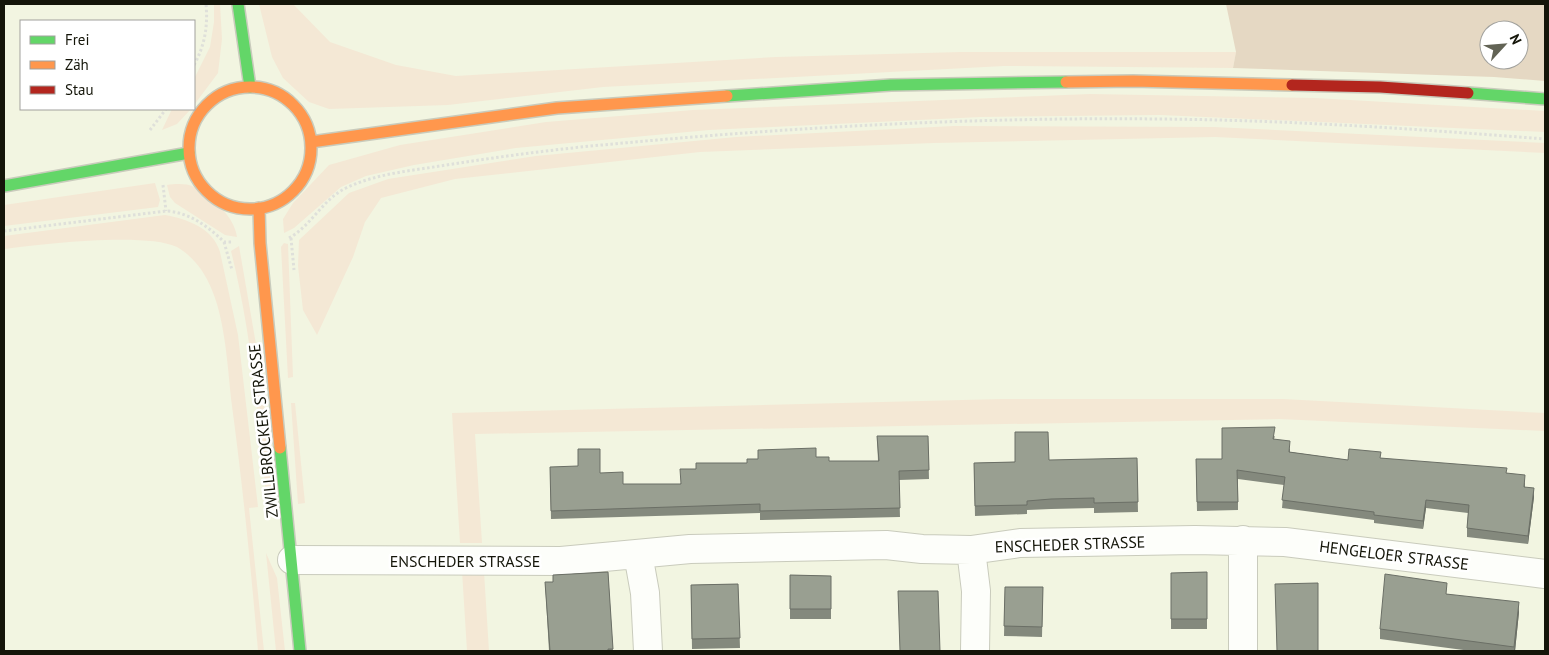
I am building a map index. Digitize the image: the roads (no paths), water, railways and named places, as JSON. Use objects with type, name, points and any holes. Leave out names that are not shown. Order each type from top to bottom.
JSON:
[{"type":"main road","points":[[238,4],[250,87]]},
{"type":"main road","points":[[310,142],[557,108],[891,85],[1133,81],[1380,87],[1545,99]]},
{"type":"main road","points":[[250,87],[268,90],[284,98],[297,110],[306,125],[310,142],[309,160],[303,178],[292,192],[277,203],[259,208],[239,208],[220,202],[205,189],[194,172],[189,153],[190,136],[195,121],[205,106],[218,96],[234,89],[250,87]]},
{"type":"main road","points":[[4,186],[189,153]]},
{"type":"main road","name":"ZWILLBROCKER STRASSE","points":[[259,208],[260,243],[300,651]]},
{"type":"street","name":"HENGELOER STRASSE","points":[[1170,541],[1243,540],[1285,542],[1545,574]]},
{"type":"street","points":[[1243,540],[1243,651]]},
{"type":"street","name":"ENSCHEDER STRASSE","points":[[292,560],[533,561],[690,549],[886,544],[922,549],[971,550],[1020,543],[1170,541]]},
{"type":"street","name":"ENSCHEDER STRASSE","points":[[971,550],[976,591],[975,651]]},
{"type":"street","points":[[638,554],[645,593],[648,651]]}]
